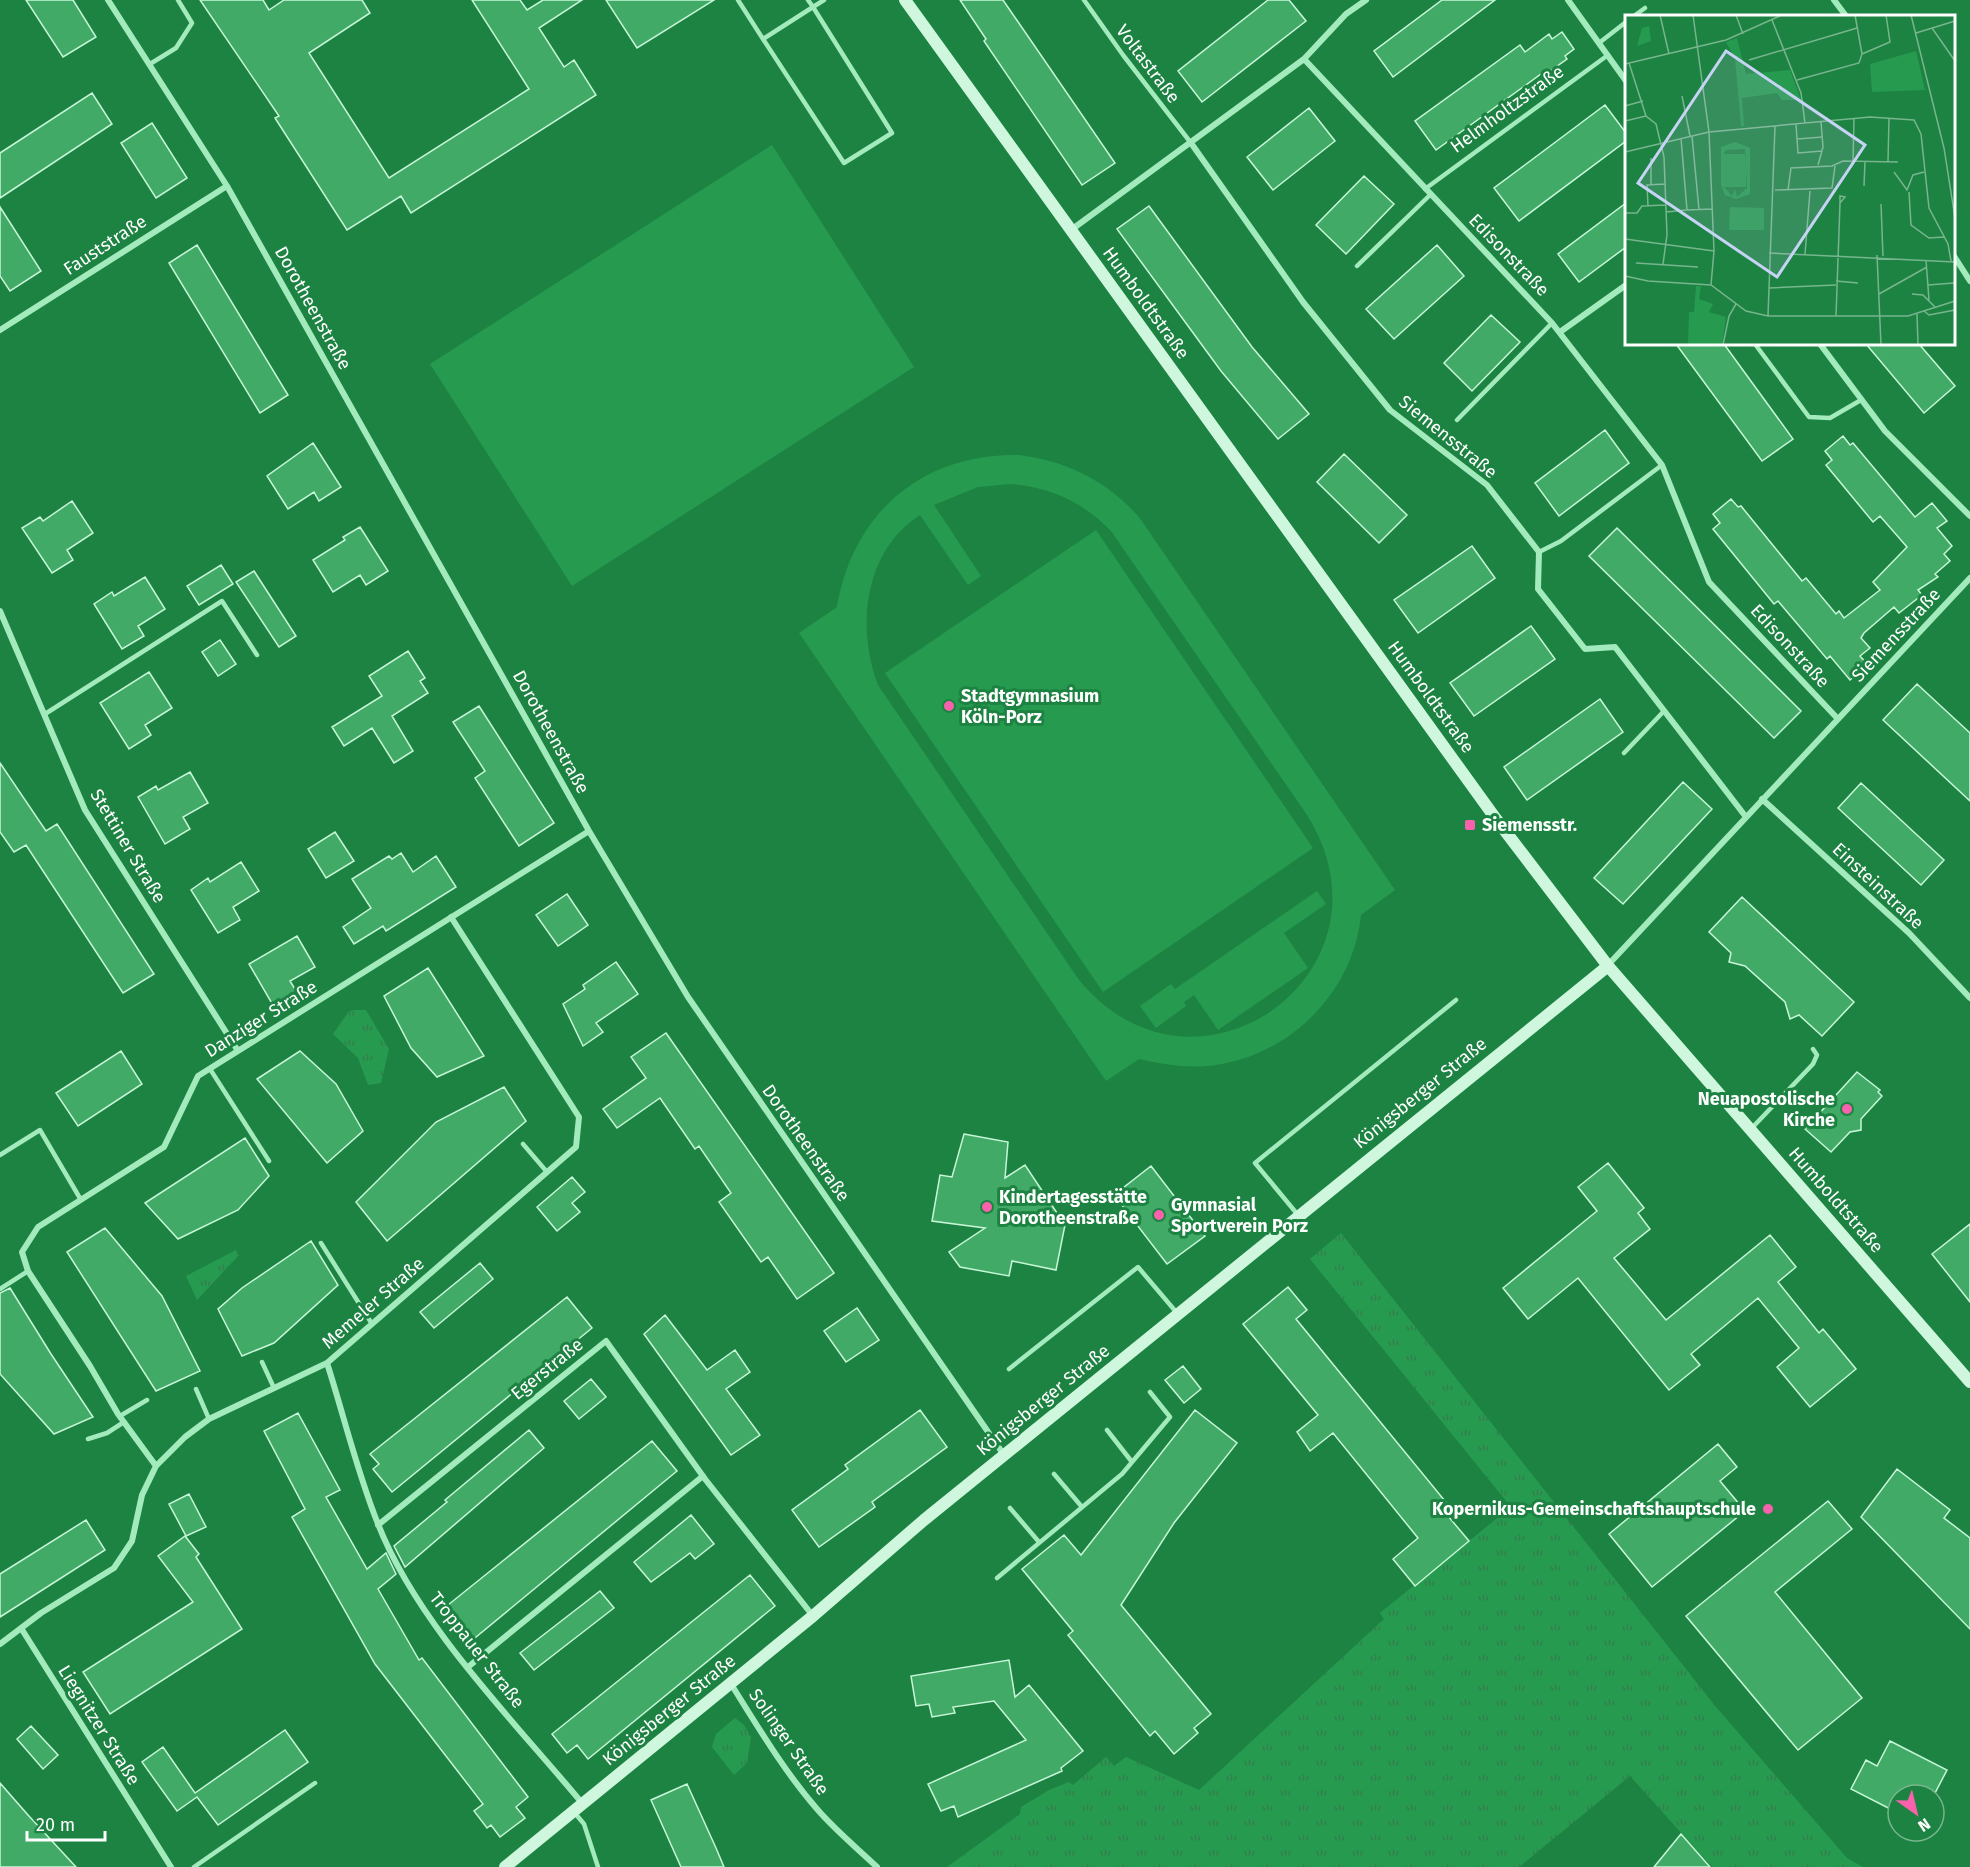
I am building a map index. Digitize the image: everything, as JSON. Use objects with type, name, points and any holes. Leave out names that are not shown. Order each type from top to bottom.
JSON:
[{"type":"street","name":"Dorotheenstraße","points":[[108,0],[227,186],[589,831],[688,997],[1004,1455]]},
{"type":"street","name":"Humboldtstraße","points":[[904,0],[1496,819],[1608,966],[1970,1382]]},
{"type":"street","points":[[1071,230],[1304,59],[1346,14],[1366,0]]},
{"type":"street","points":[[1568,0],[1625,80]]},
{"type":"street","points":[[1834,0],[1845,15]]},
{"type":"street","name":"Edisonstraße","points":[[1304,59],[1552,322],[1662,465],[1709,582],[1838,719]]},
{"type":"street","name":"Siemensstraße","points":[[1191,143],[1303,302],[1390,410],[1487,485],[1539,552]]},
{"type":"street","name":"Fauststraße","points":[[0,330],[227,186]]},
{"type":"street","points":[[1955,259],[1970,281]]},
{"type":"street","points":[[1560,332],[1625,286]]},
{"type":"street","points":[[1821,345],[1885,431],[1970,516]]},
{"type":"street","points":[[1539,552],[1538,589],[1585,649],[1615,648],[1746,817]]},
{"type":"street","name":"Siemensstraße","points":[[1608,966],[1970,578]]},
{"type":"street","name":"Stettiner Straße","points":[[0,611],[85,810],[238,1051]]},
{"type":"street","name":"Einsteinstraße","points":[[1762,799],[1909,933],[1970,998]]},
{"type":"street","name":"Danziger Straße","points":[[27,1271],[22,1252],[38,1227],[164,1147],[198,1076],[589,831]]},
{"type":"street","name":"Memeler Straße","points":[[0,1644],[114,1568],[132,1541],[142,1496],[156,1466],[209,1419],[327,1363],[576,1147],[579,1117],[451,917]]},
{"type":"street","name":"Königsberger Straße","points":[[505,1867],[813,1616],[1004,1455],[1608,966]]},
{"type":"street","points":[[27,1271],[122,1419],[156,1466]]},
{"type":"street","name":"Egerstraße","points":[[378,1525],[606,1341],[703,1476],[813,1616]]},
{"type":"street","name":"Troppauer Straße","points":[[327,1363],[378,1525],[429,1618],[578,1807]]},
{"type":"street","points":[[468,1667],[703,1476]]},
{"type":"street","name":"Liegnitzer Straße","points":[[21,1628],[171,1867]]},
{"type":"street","name":"Solinger Straße","points":[[731,1683],[771,1749],[818,1810],[877,1867]]},
{"type":"lane","points":[[150,64],[176,48],[192,23],[178,0]]},
{"type":"lane","points":[[738,0],[844,163],[892,133],[808,0]]},
{"type":"lane","points":[[763,39],[824,0]]},
{"type":"lane","name":"Voltastraße","points":[[1084,0],[1191,143]]},
{"type":"lane","points":[[1635,15],[1645,8]]},
{"type":"lane","points":[[1599,43],[1625,23]]},
{"type":"lane","name":"Helmholtzstraße","points":[[1425,189],[1608,55]]},
{"type":"lane","points":[[1357,266],[1431,194]]},
{"type":"lane","points":[[1457,420],[1552,322]]},
{"type":"lane","points":[[1756,345],[1809,417],[1830,418],[1861,400]]},
{"type":"lane","points":[[1539,552],[1561,541],[1662,465]]},
{"type":"lane","points":[[45,714],[222,601],[257,655]]},
{"type":"lane","points":[[1624,753],[1664,711]]},
{"type":"lane","points":[[1298,1215],[1255,1163],[1456,1000]]},
{"type":"lane","points":[[1750,1130],[1813,1064],[1817,1055],[1813,1049]]},
{"type":"lane","points":[[210,1069],[269,1161]]},
{"type":"lane","points":[[0,1155],[40,1130],[81,1200]]},
{"type":"lane","points":[[523,1144],[548,1172]]},
{"type":"lane","points":[[321,1244],[372,1324]]},
{"type":"lane","points":[[1009,1369],[1138,1266],[1177,1314]]},
{"type":"lane","points":[[0,1289],[27,1271]]},
{"type":"lane","points":[[262,1362],[274,1388]]},
{"type":"lane","points":[[196,1389],[209,1419]]},
{"type":"lane","points":[[997,1578],[1122,1474],[1170,1417],[1150,1392]]},
{"type":"lane","points":[[88,1438],[107,1433],[147,1400]]},
{"type":"lane","points":[[1107,1430],[1132,1462]]},
{"type":"lane","points":[[1054,1474],[1082,1507]]},
{"type":"lane","points":[[1010,1508],[1039,1542]]},
{"type":"lane","points":[[194,1867],[315,1783]]},
{"type":"lane","points":[[578,1807],[598,1867]]},
{"type":"green space","points":[[772,145],[914,367],[572,586],[430,364]]},
{"type":"green space","points":[[1019,455],[1054,462],[1100,483],[1127,504],[1139,517],[1395,890],[1361,915],[1355,944],[1345,971],[1330,996],[1311,1018],[1289,1036],[1264,1051],[1236,1061],[1207,1066],[1173,1065],[1139,1059],[1106,1081],[799,633],[837,607],[845,573],[859,543],[876,517],[898,495],[923,477],[952,465],[984,457]],"holes":[[[1010,484],[1052,493],[1077,504],[1111,531],[1307,815],[1330,873],[1329,927],[1309,973],[1274,1009],[1228,1031],[1178,1036],[1126,1020],[1079,980],[878,685],[867,639],[870,592],[876,569],[901,530],[920,515],[968,585],[981,576],[934,505],[978,487]]]},
{"type":"green space","points":[[1096,530],[1313,848],[1103,992],[885,673]]},
{"type":"green space","points":[[1317,891],[1326,904],[1284,933],[1308,968],[1218,1030],[1194,995],[1184,1002],[1186,1006],[1156,1028],[1140,1006],[1171,984],[1175,989]]},
{"type":"green space","points":[[366,1010],[389,1049],[381,1083],[368,1085],[358,1058],[333,1034],[349,1011]]},
{"type":"green space","points":[[1341,1233],[1716,1707],[1847,1858],[1863,1867],[1712,1867],[1630,1776],[1519,1867],[947,1867],[1020,1814],[1021,1807],[1049,1790],[1069,1782],[1073,1785],[1106,1757],[1114,1766],[1126,1757],[1199,1790],[1384,1619],[1380,1613],[1511,1507],[1310,1259]]},
{"type":"green space","points":[[236,1250],[239,1255],[197,1300],[186,1276]]},
{"type":"green space","points":[[735,1718],[744,1725],[751,1737],[747,1763],[734,1775],[712,1747],[716,1734]]},
{"type":"building","points":[[26,0],[73,0],[96,37],[63,57]]},
{"type":"building","points":[[200,0],[263,0],[269,10],[284,0],[362,0],[370,13],[309,53],[389,178],[529,89],[472,0],[520,0],[527,10],[543,0],[582,0],[539,28],[564,67],[574,60],[596,95],[411,213],[401,196],[347,230],[275,118],[279,116]]},
{"type":"building","points":[[606,0],[714,0],[637,48]]},
{"type":"building","points":[[960,0],[1003,0],[1115,163],[1082,185],[984,41],[986,39]]},
{"type":"building","points":[[1268,0],[1289,0],[1306,21],[1202,102],[1178,71]]},
{"type":"building","points":[[1442,0],[1495,0],[1393,77],[1374,51]]},
{"type":"building","points":[[1562,32],[1574,49],[1565,56],[1567,59],[1543,76],[1541,74],[1436,150],[1415,121],[1520,45],[1525,52],[1549,34],[1552,39]]},
{"type":"building","points":[[92,93],[112,124],[0,198],[0,153]]},
{"type":"building","points":[[1605,105],[1625,132],[1625,142],[1519,221],[1494,188]]},
{"type":"building","points":[[1309,108],[1335,141],[1273,190],[1247,157]]},
{"type":"building","points":[[152,123],[187,178],[156,198],[121,143]]},
{"type":"building","points":[[1364,176],[1394,204],[1346,254],[1316,225]]},
{"type":"building","points":[[1625,204],[1625,248],[1579,282],[1558,254]]},
{"type":"building","points":[[1149,206],[1252,347],[1309,414],[1278,439],[1221,371],[1117,229]]},
{"type":"building","points":[[0,207],[41,271],[10,291],[0,276]]},
{"type":"building","points":[[197,245],[288,395],[260,413],[169,263]]},
{"type":"building","points":[[1437,245],[1464,276],[1394,339],[1366,309]]},
{"type":"building","points":[[1491,315],[1520,342],[1472,391],[1444,363]]},
{"type":"building","points":[[1677,345],[1725,345],[1793,439],[1762,461]]},
{"type":"building","points":[[1867,345],[1920,345],[1955,386],[1924,413]]},
{"type":"building","points":[[1605,430],[1629,463],[1559,516],[1535,483]]},
{"type":"building","points":[[1843,436],[1850,445],[1853,443],[1915,517],[1932,503],[1947,521],[1937,528],[1952,546],[1944,554],[1950,561],[1935,574],[1938,577],[1918,590],[1922,595],[1899,613],[1894,607],[1864,633],[1861,638],[1870,648],[1860,656],[1868,665],[1850,680],[1830,656],[1827,659],[1778,601],[1774,604],[1713,529],[1720,523],[1713,514],[1731,499],[1738,507],[1741,506],[1802,581],[1806,578],[1836,614],[1839,611],[1844,618],[1880,590],[1873,582],[1907,547],[1880,516],[1873,522],[1826,465],[1832,460],[1825,451]]},
{"type":"building","points":[[313,443],[341,487],[319,501],[314,492],[288,509],[267,476]]},
{"type":"building","points":[[1344,454],[1407,515],[1379,543],[1317,482]]},
{"type":"building","points":[[72,501],[93,533],[67,550],[73,560],[52,573],[22,528],[40,517],[43,521]]},
{"type":"building","points":[[360,527],[388,571],[366,585],[360,575],[333,592],[313,560],[345,540],[343,537]]},
{"type":"building","points":[[1617,528],[1801,711],[1774,738],[1589,556]]},
{"type":"building","points":[[1472,546],[1495,578],[1418,633],[1394,600]]},
{"type":"building","points":[[221,565],[233,584],[199,605],[187,586]]},
{"type":"building","points":[[254,571],[296,636],[279,647],[236,582]]},
{"type":"building","points":[[145,577],[165,609],[138,626],[144,636],[122,649],[94,604],[112,592],[114,596]]},
{"type":"building","points":[[1531,626],[1555,659],[1474,716],[1450,683]]},
{"type":"building","points":[[220,640],[236,664],[218,676],[202,652]]},
{"type":"building","points":[[408,651],[425,678],[420,681],[428,693],[392,716],[413,751],[394,763],[372,728],[344,746],[332,727],[382,696],[369,676]]},
{"type":"building","points":[[149,672],[172,708],[145,725],[151,735],[129,749],[100,703]]},
{"type":"building","points":[[1917,684],[1970,733],[1970,801],[1883,720]]},
{"type":"building","points":[[1600,699],[1623,732],[1527,800],[1504,767]]},
{"type":"building","points":[[479,706],[554,823],[519,846],[475,778],[485,771],[453,722]]},
{"type":"building","points":[[0,763],[46,831],[57,824],[154,974],[123,993],[26,845],[14,852],[0,832]]},
{"type":"building","points":[[190,772],[208,803],[183,817],[190,829],[165,844],[138,797],[156,786],[158,790]]},
{"type":"building","points":[[1683,782],[1712,809],[1623,904],[1594,878]]},
{"type":"building","points":[[1861,783],[1944,860],[1921,885],[1838,808]]},
{"type":"building","points":[[335,832],[354,861],[326,878],[308,849]]},
{"type":"building","points":[[401,853],[413,872],[436,856],[456,887],[386,931],[383,926],[354,944],[343,927],[371,908],[352,879],[389,856],[392,859]]},
{"type":"building","points":[[241,862],[259,891],[233,907],[240,920],[218,933],[191,890],[208,878],[210,882]]},
{"type":"building","points":[[567,894],[588,925],[558,946],[536,915]]},
{"type":"building","points":[[1742,897],[1854,1002],[1822,1036],[1799,1015],[1790,1019],[1785,1002],[1745,966],[1729,962],[1731,953],[1709,932]]},
{"type":"building","points":[[297,936],[315,967],[290,981],[298,994],[274,1007],[249,964]]},
{"type":"building","points":[[616,962],[638,994],[596,1023],[603,1032],[583,1046],[563,1004],[585,989],[583,985]]},
{"type":"building","points":[[428,968],[484,1056],[437,1077],[411,1048],[384,996]]},
{"type":"building","points":[[666,1033],[834,1273],[797,1299],[768,1257],[761,1262],[719,1202],[731,1193],[699,1146],[695,1149],[660,1098],[617,1128],[603,1109],[646,1078],[631,1057]]},
{"type":"building","points":[[121,1051],[142,1084],[78,1126],[56,1093]]},
{"type":"building","points":[[300,1051],[336,1084],[363,1131],[327,1163],[257,1079]]},
{"type":"building","name":"Neuapostolische Kirche","points":[[1857,1072],[1880,1090],[1878,1092],[1882,1096],[1861,1119],[1861,1130],[1850,1132],[1831,1152],[1805,1129]]},
{"type":"building","points":[[504,1087],[526,1121],[387,1241],[356,1202],[436,1122]]},
{"type":"building","name":"Kindertagesstätte Dorotheenstraße","points":[[964,1134],[1008,1142],[1005,1178],[1025,1165],[1065,1225],[1056,1270],[1012,1261],[1009,1276],[960,1267],[949,1252],[985,1228],[932,1221],[940,1175],[952,1177]]},
{"type":"building","points":[[245,1138],[269,1176],[238,1210],[178,1239],[145,1203]]},
{"type":"building","points":[[1608,1163],[1644,1208],[1638,1213],[1650,1229],[1614,1258],[1666,1320],[1770,1235],[1796,1267],[1778,1282],[1819,1333],[1823,1329],[1856,1369],[1810,1407],[1777,1367],[1799,1348],[1758,1298],[1691,1354],[1700,1365],[1669,1390],[1578,1278],[1528,1319],[1503,1288],[1597,1211],[1578,1187]]},
{"type":"building","name":"Gymnasial Sportverein Porz","points":[[1151,1166],[1205,1236],[1167,1264],[1114,1195]]},
{"type":"building","points":[[572,1177],[585,1192],[572,1203],[580,1212],[557,1231],[537,1207]]},
{"type":"building","points":[[1970,1224],[1970,1302],[1932,1254]]},
{"type":"building","points":[[105,1228],[162,1296],[200,1371],[156,1391],[67,1252]]},
{"type":"building","points":[[311,1241],[338,1285],[274,1343],[242,1356],[218,1309],[242,1288]]},
{"type":"building","points":[[480,1263],[493,1279],[434,1328],[420,1312]]},
{"type":"building","points":[[1288,1287],[1307,1310],[1296,1319],[1454,1512],[1448,1516],[1469,1541],[1415,1586],[1393,1559],[1418,1538],[1333,1433],[1310,1451],[1297,1432],[1318,1415],[1243,1324]]},
{"type":"building","points":[[10,1288],[93,1417],[54,1434],[0,1374],[0,1293]]},
{"type":"building","points":[[567,1297],[592,1328],[392,1492],[373,1469],[379,1464],[370,1454]]},
{"type":"building","points":[[857,1308],[879,1340],[846,1362],[824,1331]]},
{"type":"building","points":[[665,1315],[707,1370],[735,1350],[750,1372],[726,1389],[760,1435],[731,1455],[644,1334]]},
{"type":"building","points":[[1183,1366],[1201,1389],[1184,1403],[1165,1380]]},
{"type":"building","points":[[591,1379],[606,1397],[579,1419],[564,1401]]},
{"type":"building","points":[[920,1410],[947,1447],[872,1502],[875,1507],[819,1547],[792,1510],[848,1469],[845,1465]]},
{"type":"building","points":[[1195,1410],[1237,1443],[1174,1523],[1121,1605],[1211,1714],[1194,1728],[1198,1733],[1174,1754],[1155,1731],[1150,1736],[1068,1635],[1073,1631],[1022,1569],[1064,1535],[1081,1555]]},
{"type":"building","points":[[298,1413],[340,1490],[326,1497],[367,1569],[386,1553],[396,1574],[378,1589],[419,1660],[422,1658],[528,1797],[516,1807],[525,1818],[500,1837],[491,1825],[487,1828],[474,1811],[483,1804],[375,1664],[292,1517],[305,1509],[264,1431]]},
{"type":"building","points":[[529,1430],[544,1448],[405,1567],[394,1546]]},
{"type":"building","points":[[652,1441],[677,1471],[470,1642],[443,1609]]},
{"type":"building","points":[[1718,1444],[1737,1467],[1720,1481],[1745,1511],[1652,1587],[1609,1534]]},
{"type":"building","points":[[1897,1469],[1950,1510],[1944,1518],[1970,1538],[1970,1629],[1861,1517]]},
{"type":"building","points":[[189,1494],[206,1527],[186,1536],[169,1504]]},
{"type":"building","points":[[1828,1501],[1852,1529],[1775,1592],[1862,1698],[1798,1750],[1686,1616]]},
{"type":"building","points":[[691,1515],[714,1544],[695,1559],[690,1553],[651,1582],[634,1562]]},
{"type":"building","points":[[86,1520],[105,1550],[0,1617],[0,1574]]},
{"type":"building","points":[[185,1536],[199,1554],[196,1557],[242,1629],[110,1714],[83,1672],[193,1602],[158,1556]]},
{"type":"building","points":[[750,1575],[775,1606],[588,1759],[577,1745],[567,1753],[552,1734]]},
{"type":"building","points":[[600,1591],[614,1608],[534,1670],[520,1653]]},
{"type":"building","points":[[1009,1660],[1015,1697],[1029,1685],[1083,1751],[1061,1768],[1062,1771],[958,1817],[954,1806],[941,1811],[928,1784],[1026,1740],[994,1701],[953,1707],[955,1713],[932,1717],[929,1704],[916,1706],[911,1676]]},
{"type":"building","points":[[31,1726],[58,1755],[43,1769],[17,1739]]},
{"type":"building","points":[[285,1730],[308,1762],[218,1825],[197,1797],[177,1811],[142,1762],[163,1747],[195,1793]]},
{"type":"building","points":[[1890,1741],[1947,1770],[1940,1783],[1886,1783],[1886,1807],[1851,1789],[1866,1760],[1877,1766]]},
{"type":"building","points":[[0,1783],[28,1815],[76,1867],[0,1867]]},
{"type":"building","points":[[687,1784],[724,1867],[681,1867],[651,1800]]},
{"type":"building","points":[[1681,1834],[1710,1867],[1654,1867]]},
{"type":"place","name":"Stadtgymnasium Köln-Porz","points":[[949,706]]},
{"type":"place","name":"Siemensstr.","points":[[1470,825]]},
{"type":"place","name":"Neuapostolische Kirche","points":[[1847,1109]]},
{"type":"place","name":"Kindertagesstätte Dorotheenstraße","points":[[987,1207]]},
{"type":"place","name":"Gymnasial Sportverein Porz","points":[[1159,1215]]},
{"type":"place","name":"Kopernikus-Gemeinschaftshauptschule","points":[[1768,1509]]}]
